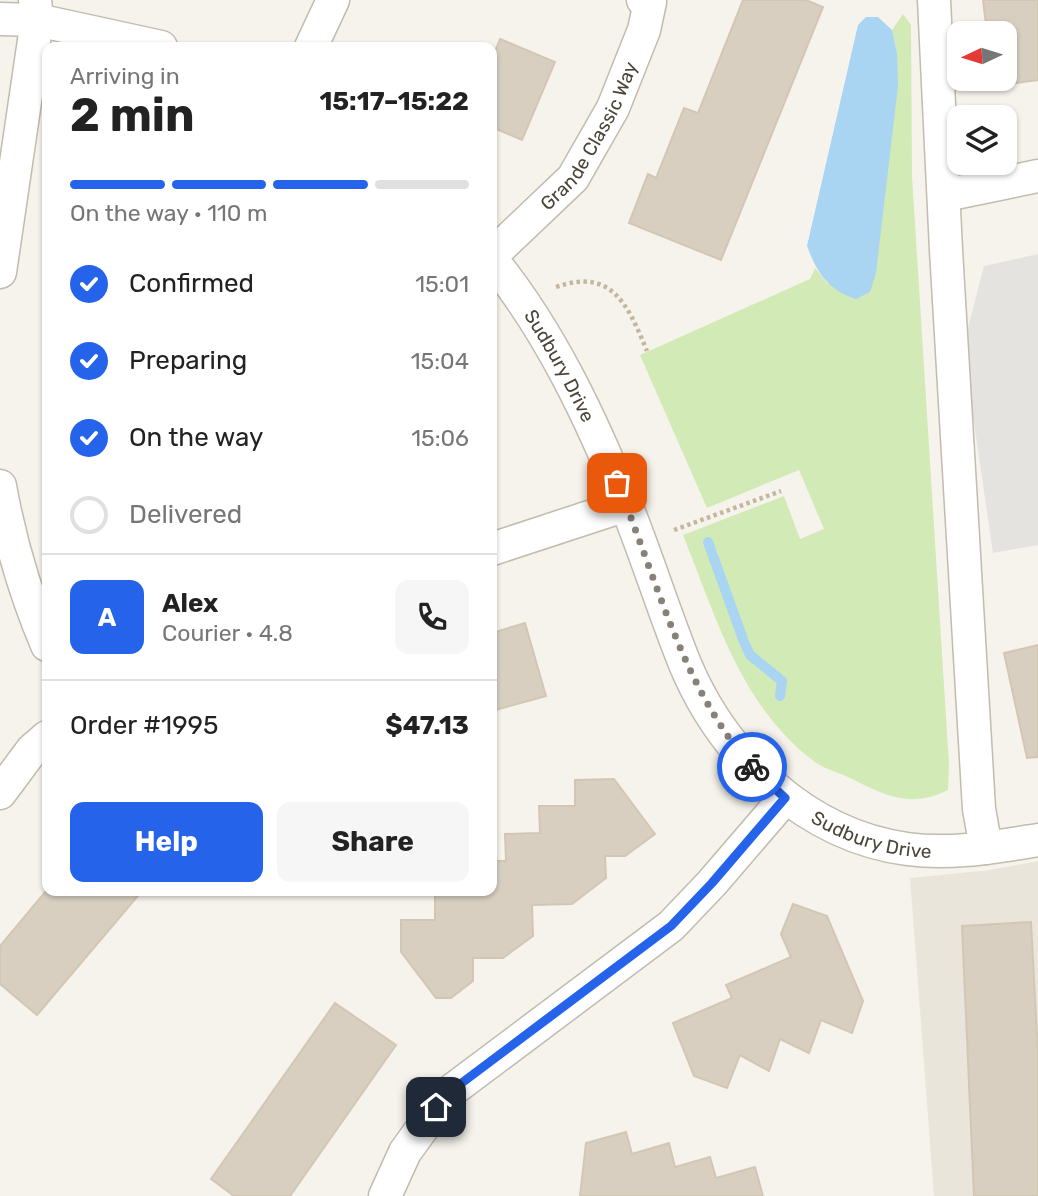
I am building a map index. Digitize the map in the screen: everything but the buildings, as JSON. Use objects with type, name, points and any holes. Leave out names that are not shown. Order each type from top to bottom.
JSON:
[{"type":"street","points":[[313,42],[333,0]]},
{"type":"street","name":"Grande Classic Way","points":[[497,252],[573,178],[614,108],[644,30],[650,2],[643,0]]},
{"type":"street","points":[[934,0],[977,782],[986,848]]},
{"type":"street","points":[[0,272],[36,10]]},
{"type":"street","points":[[0,19],[36,10],[144,42]]},
{"type":"street","points":[[945,195],[1038,176]]},
{"type":"street","name":"Sudbury Drive","points":[[497,264],[515,288],[589,418],[626,505],[686,665],[731,744],[785,798],[838,828],[905,849],[955,851],[1038,840]]},
{"type":"street","points":[[0,486],[9,539],[27,598],[42,633]]},
{"type":"street","points":[[497,548],[626,505]]},
{"type":"street","points":[[0,793],[32,750],[42,741]]},
{"type":"street","points":[[385,1196],[405,1152],[447,1094],[671,926],[785,798]]},
{"type":"path","points":[[556,287],[579,281],[598,282],[611,288],[634,319],[648,351]]},
{"type":"path","points":[[674,530],[781,491]]},
{"type":"shaded area","points":[[1038,254],[1038,545],[993,553],[963,347],[984,266]]},
{"type":"shaded area","points":[[1038,861],[1038,1196],[934,1196],[910,878],[990,870]]},
{"type":"green space","points":[[903,14],[911,25],[912,176],[949,765],[948,790],[911,799],[878,791],[815,762],[789,740],[749,688],[720,628],[683,535],[784,496],[800,539],[824,529],[799,470],[707,508],[640,355],[810,279],[815,268],[828,284],[897,53],[892,30]]},
{"type":"water","points":[[866,17],[878,17],[892,30],[897,53],[898,86],[876,273],[870,292],[856,299],[838,291],[825,279],[807,246],[858,25]]},
{"type":"waterway","points":[[708,542],[750,655],[782,681],[780,696]]},
{"type":"way so far","points":[[617,483],[686,665],[731,744],[752,767]]},
{"type":"route","points":[[436,1107],[447,1094],[671,926],[712,883],[785,798],[752,767]]}]
